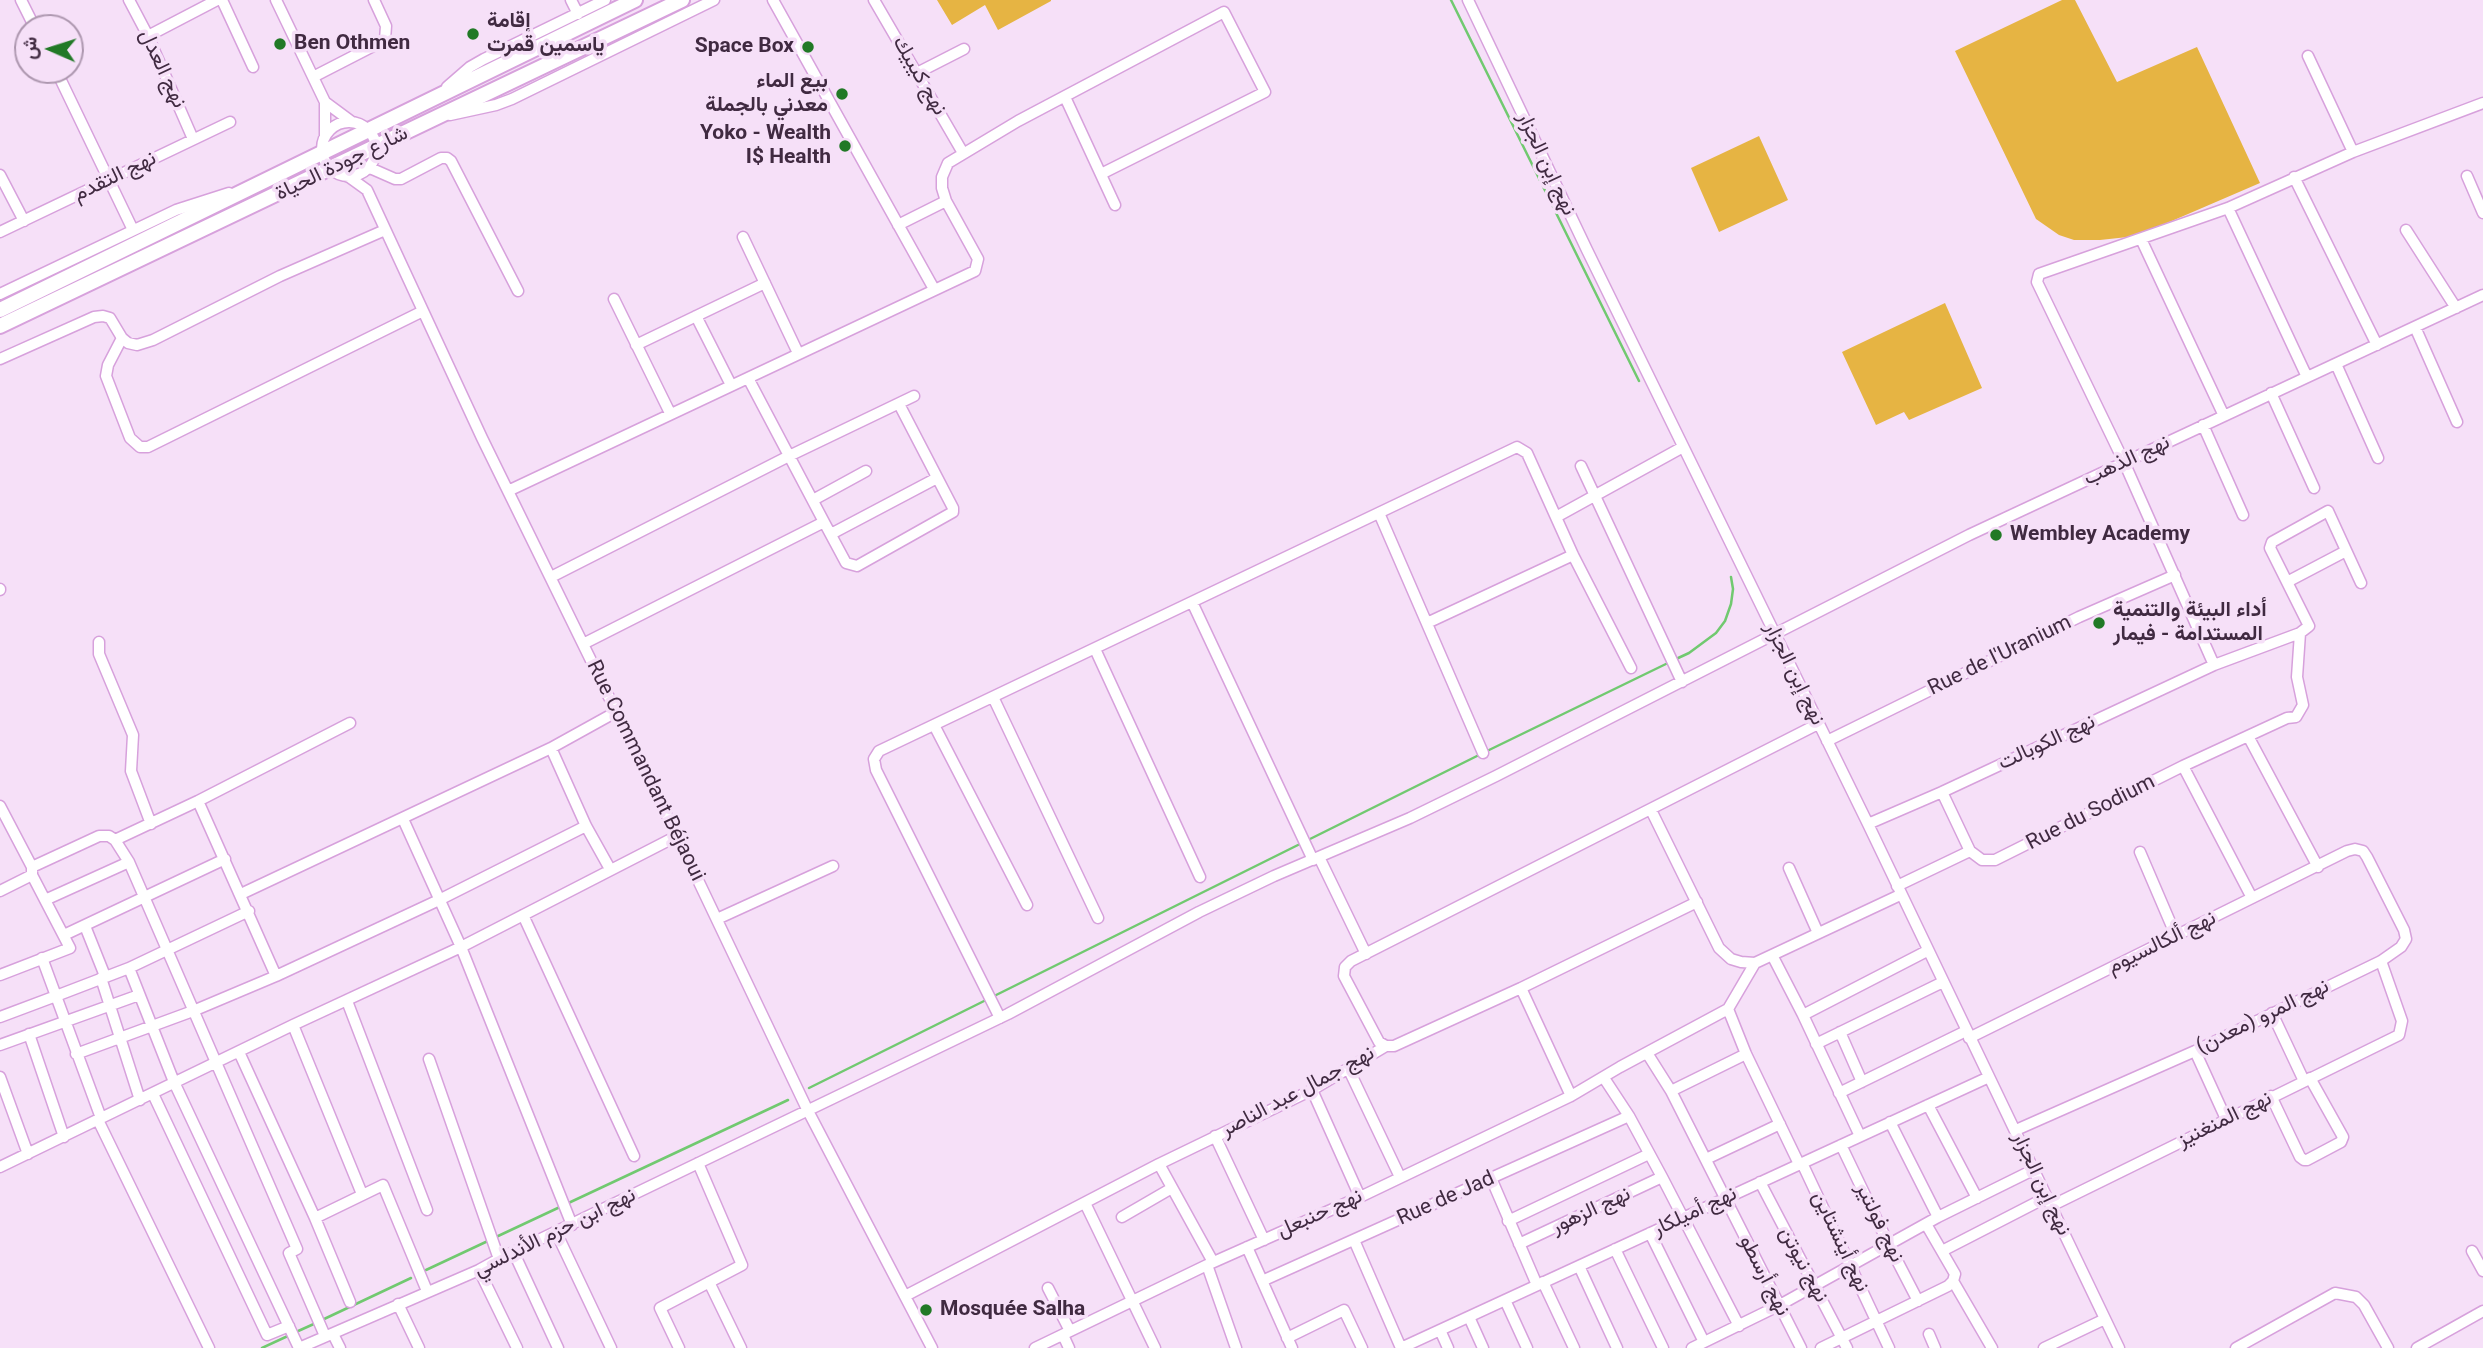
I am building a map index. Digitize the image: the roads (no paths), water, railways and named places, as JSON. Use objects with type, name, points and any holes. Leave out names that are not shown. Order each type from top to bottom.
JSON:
[{"type":"highway","name":"شارع جودة الحياة","points":[[0,310],[263,184],[635,0]]},
{"type":"highway","name":"شارع جودة الحياة","points":[[0,326],[335,172],[373,158],[439,117],[682,0]]},
{"type":"street","name":"نهج العدل","points":[[129,0],[148,36],[193,139]]},
{"type":"street","points":[[148,36],[219,0],[253,67]]},
{"type":"street","points":[[276,0],[325,102],[326,136],[323,153],[335,172],[349,177],[367,190],[373,158],[368,130],[325,102]]},
{"type":"street","points":[[313,77],[385,40],[386,26],[374,0]]},
{"type":"street","points":[[571,0],[578,14]]},
{"type":"street","points":[[436,97],[470,67],[605,0]]},
{"type":"street","points":[[439,117],[464,113],[512,99],[714,0]]},
{"type":"street","points":[[773,0],[934,289]]},
{"type":"street","name":"نهج كيبيك","points":[[874,0],[963,153]]},
{"type":"street","name":"نهج إبن الجزار","points":[[1468,0],[2119,1348]]},
{"type":"street","points":[[508,491],[975,271],[978,259],[946,201],[942,177],[948,163],[1224,12],[1265,92],[1101,174]]},
{"type":"street","points":[[917,73],[964,49]]},
{"type":"street","points":[[2308,56],[2353,152]]},
{"type":"street","points":[[63,84],[133,230]]},
{"type":"street","points":[[1065,97],[1115,205]]},
{"type":"street","points":[[2213,660],[2037,278],[2042,273],[2228,208],[2353,152],[2483,103]]},
{"type":"street","name":"نهج التقدم","points":[[0,232],[230,122]]},
{"type":"street","points":[[326,136],[337,125],[352,122]]},
{"type":"street","points":[[373,158],[395,179],[401,179],[441,158],[452,161],[518,290]]},
{"type":"street","points":[[0,175],[23,221]]},
{"type":"street","points":[[2467,176],[2483,213]]},
{"type":"street","points":[[2294,177],[2377,345]]},
{"type":"street","points":[[0,294],[196,202],[263,184]]},
{"type":"street","name":"Rue Commandant Béjaoui","points":[[367,190],[508,491],[677,836],[807,1110],[932,1348]]},
{"type":"street","points":[[898,225],[946,201]]},
{"type":"street","points":[[2228,208],[2307,377]]},
{"type":"street","points":[[0,359],[94,317],[110,318],[128,343],[137,345],[153,340],[280,276],[385,230]]},
{"type":"street","points":[[2406,230],[2456,308]]},
{"type":"street","points":[[743,237],[798,354]]},
{"type":"street","points":[[2141,239],[2224,416]]},
{"type":"street","points":[[636,345],[765,284]]},
{"type":"street","points":[[614,299],[670,413]]},
{"type":"street","name":"نهج الذهب","points":[[1316,858],[1435,806],[1959,540],[2271,393],[2456,308],[2482,299]]},
{"type":"street","points":[[122,338],[108,365],[106,376],[131,438],[140,447],[148,447],[423,311]]},
{"type":"street","points":[[696,316],[731,385]]},
{"type":"street","points":[[2415,327],[2457,422]]},
{"type":"street","points":[[2336,365],[2378,458]]},
{"type":"street","points":[[748,378],[846,563],[857,566],[953,512],[899,404]]},
{"type":"street","points":[[2271,393],[2314,488]]},
{"type":"street","points":[[551,577],[914,396]]},
{"type":"street","points":[[2203,425],[2243,515]]},
{"type":"street","points":[[1000,1018],[876,771],[874,759],[879,751],[1517,447],[1527,453],[1573,555],[1631,668]]},
{"type":"street","points":[[1556,517],[1683,447]]},
{"type":"street","points":[[1581,466],[1682,682]]},
{"type":"street","points":[[813,500],[866,471]]},
{"type":"street","points":[[831,534],[937,478]]},
{"type":"street","points":[[2300,632],[2308,628],[2309,624],[2270,545],[2328,511],[2361,583]]},
{"type":"street","points":[[1379,513],[1483,753]]},
{"type":"street","points":[[583,644],[824,522]]},
{"type":"street","points":[[2287,582],[2346,551]]},
{"type":"street","points":[[1427,623],[1573,555]]},
{"type":"street","name":"Rue de l'Uranium","points":[[1827,741],[2079,617],[2175,575]]},
{"type":"street","points":[[1192,602],[1304,842],[1316,858],[1366,954]]},
{"type":"street","name":"نهج الكوبالت","points":[[1868,824],[1942,792],[2213,660],[2300,632]]},
{"type":"street","name":"Rue du Sodium","points":[[1970,850],[1982,860],[1995,860],[2183,766],[2287,718],[2296,717],[2303,705],[2297,677],[2300,632]]},
{"type":"street","points":[[99,642],[100,654],[133,734],[131,771],[151,824]]},
{"type":"street","points":[[1095,649],[1200,877]]},
{"type":"street","points":[[993,697],[1098,918]]},
{"type":"street","points":[[241,894],[403,820],[551,748],[617,712]]},
{"type":"street","points":[[115,840],[351,723]]},
{"type":"street","points":[[1386,1046],[1379,1042],[1344,976],[1345,967],[1351,961],[1818,724]]},
{"type":"street","points":[[934,725],[1027,905]]},
{"type":"street","points":[[2248,736],[2318,867]]},
{"type":"street","points":[[551,748],[586,826],[610,869]]},
{"type":"street","points":[[2183,766],[2252,898]]},
{"type":"street","points":[[1728,1009],[1755,963],[1899,891],[1970,850],[1942,792]]},
{"type":"street","points":[[198,801],[276,976]]},
{"type":"street","points":[[0,806],[69,948],[0,975]]},
{"type":"street","points":[[1651,810],[1719,948],[1731,959],[1755,963]]},
{"type":"street","points":[[403,820],[461,947],[572,1225]]},
{"type":"street","points":[[76,1054],[193,1011],[276,976],[439,900],[586,826]]},
{"type":"street","points":[[0,891],[99,836],[109,836],[115,840],[130,862],[297,1249],[289,1253],[318,1320],[340,1348]]},
{"type":"street","points":[[0,1167],[461,947],[677,836]]},
{"type":"street","name":"نهج ألكالسيوم","points":[[1839,1093],[1968,1035],[2355,849]]},
{"type":"street","name":"نهج المرو (معدن)","points":[[2016,1130],[2195,1051],[2381,961],[2401,947],[2406,939],[2367,857],[2363,850],[2355,849]]},
{"type":"street","points":[[2140,852],[2176,936]]},
{"type":"street","name":"نهج ابن حزم الأندلسي","points":[[299,1348],[479,1270],[1000,1018],[1199,912],[1316,858]]},
{"type":"street","points":[[64,935],[225,859]]},
{"type":"street","points":[[45,900],[130,862]]},
{"type":"street","points":[[717,919],[832,866]]},
{"type":"street","points":[[1789,868],[1818,933]]},
{"type":"street","name":"نهج جمال عبد الناصر","points":[[905,1296],[1215,1136],[1311,1090],[1386,1046],[1394,1046],[1521,988],[1697,902]]},
{"type":"street","points":[[0,1017],[129,968],[249,911]]},
{"type":"street","points":[[523,915],[634,1156]]},
{"type":"street","points":[[85,926],[140,1100]]},
{"type":"street","points":[[1803,1015],[1927,951]]},
{"type":"street","points":[[1772,955],[1860,1136]]},
{"type":"street","points":[[42,958],[99,1119],[209,1348]]},
{"type":"street","name":"نهج المنغنيز","points":[[1942,1251],[2399,1035],[2402,1020],[2381,961]]},
{"type":"street","points":[[129,968],[174,1082],[299,1348]]},
{"type":"street","points":[[1816,1044],[1943,982]]},
{"type":"street","points":[[1521,988],[1571,1096]]},
{"type":"street","points":[[0,1045],[139,995]]},
{"type":"street","points":[[347,1002],[427,1210]]},
{"type":"street","name":"نهج حنبعل","points":[[1035,1348],[1210,1263],[1360,1197],[1571,1096],[1728,1009]]},
{"type":"street","name":"نهج أينشتاين","points":[[1728,1009],[1746,1054],[1889,1348]]},
{"type":"street","points":[[2272,1013],[2307,1080],[2343,1137],[2341,1142],[2304,1160],[2300,1157],[2272,1097]]},
{"type":"street","points":[[293,1025],[362,1194]]},
{"type":"street","points":[[1840,1032],[1862,1082]]},
{"type":"street","points":[[29,1034],[64,1137]]},
{"type":"street","points":[[2195,1051],[2225,1119]]},
{"type":"street","points":[[239,1052],[350,1302]]},
{"type":"street","name":"نهج أرسطو","points":[[1647,1053],[1671,1091],[1801,1348]]},
{"type":"street","points":[[1671,1091],[1746,1054]]},
{"type":"street","points":[[429,1059],[499,1259]]},
{"type":"street","points":[[1349,1070],[1400,1177]]},
{"type":"street","points":[[0,1077],[27,1154]]},
{"type":"street","name":"نهج أميلكار","points":[[1401,1348],[1989,1077]]},
{"type":"street","points":[[1604,1078],[1629,1116],[1662,1177],[1738,1326]]},
{"type":"street","points":[[1311,1090],[1360,1197]]},
{"type":"street","points":[[153,1094],[267,1335],[291,1331]]},
{"type":"street","points":[[1928,1105],[1977,1198]]},
{"type":"street","name":"Rue de Jad","points":[[1262,1281],[1629,1116]]},
{"type":"street","points":[[1890,1122],[1938,1217]]},
{"type":"street","points":[[1706,1159],[1780,1124]]},
{"type":"street","points":[[1215,1136],[1264,1240]]},
{"type":"street","name":"نهج فولتير","points":[[1841,1145],[1919,1301]]},
{"type":"street","points":[[1508,1221],[1649,1154]]},
{"type":"street","points":[[679,1348],[660,1308],[742,1265],[698,1163]]},
{"type":"street","points":[[1160,1164],[1210,1263],[1236,1348]]},
{"type":"street","points":[[1692,1348],[1778,1306],[1938,1217],[2033,1170]]},
{"type":"street","name":"نهج الزهور","points":[[1519,1244],[1662,1177]]},
{"type":"street","points":[[1491,1178],[1519,1244],[1574,1348]]},
{"type":"street","name":"نهج نيوتن","points":[[1760,1182],[1844,1343]]},
{"type":"street","points":[[315,1218],[383,1185],[427,1291]]},
{"type":"street","points":[[1122,1217],[1172,1188]]},
{"type":"street","points":[[1085,1202],[1155,1348]]},
{"type":"street","points":[[1821,1348],[1844,1343],[1877,1321],[1953,1282],[1955,1274],[1926,1224]]},
{"type":"street","points":[[556,1232],[611,1348]]},
{"type":"street","points":[[1650,1233],[1704,1342]]},
{"type":"street","points":[[1354,1240],[1401,1348]]},
{"type":"street","points":[[1247,1247],[1292,1348]]},
{"type":"street","points":[[1615,1249],[1663,1348]]},
{"type":"street","points":[[2472,1251],[2483,1271]]},
{"type":"street","points":[[514,1253],[558,1348]]},
{"type":"street","points":[[1579,1266],[1617,1348]]},
{"type":"street","points":[[479,1270],[517,1348]]},
{"type":"street","points":[[709,1282],[741,1348]]},
{"type":"street","points":[[1953,1282],[1992,1348]]},
{"type":"street","points":[[1048,1288],[1066,1333],[1069,1348]]},
{"type":"street","points":[[2236,1348],[2335,1293],[2356,1297],[2388,1348]]},
{"type":"street","points":[[1505,1300],[1527,1348]]},
{"type":"street","points":[[398,1304],[419,1348]]},
{"type":"street","points":[[1287,1338],[1344,1310],[1362,1348]]},
{"type":"street","points":[[2417,1348],[2483,1311]]},
{"type":"street","points":[[1469,1317],[1483,1348]]},
{"type":"street","points":[[2044,1348],[2105,1319]]},
{"type":"street","points":[[1440,1330],[1448,1348]]},
{"type":"street","points":[[1929,1334],[1935,1348]]},
{"type":"waterway","points":[[1451,0],[1639,381]]},
{"type":"waterway","points":[[1676,659],[1716,633],[1725,621],[1731,604],[1731,577]]},
{"type":"waterway","points":[[1487,751],[1670,662]]},
{"type":"waterway","points":[[1308,840],[1481,754]]},
{"type":"waterway","points":[[809,1088],[1302,843]]},
{"type":"waterway","points":[[496,1237],[788,1100]]},
{"type":"waterway","points":[[426,1270],[490,1240]]},
{"type":"waterway","points":[[322,1320],[411,1278]]},
{"type":"waterway","points":[[296,1332],[316,1323]]},
{"type":"waterway","points":[[262,1348],[290,1335]]},
{"type":"place","name":"إقامة ياسمين قمرت","points":[[473,34]]},
{"type":"place","name":"Ben Othmen","points":[[280,44]]},
{"type":"place","name":"Space Box","points":[[808,47]]},
{"type":"place","name":"بيع الماء معدني بالجملة","points":[[842,94]]},
{"type":"place","name":"Yoko - Wealth I$ Health","points":[[845,146]]},
{"type":"place","name":"Wembley Academy","points":[[1996,535]]},
{"type":"place","name":"أداء البيئة والتنمية المستدامة - فيمار","points":[[2099,623]]},
{"type":"place","name":"Mosquée Salha","points":[[926,1310]]}]
